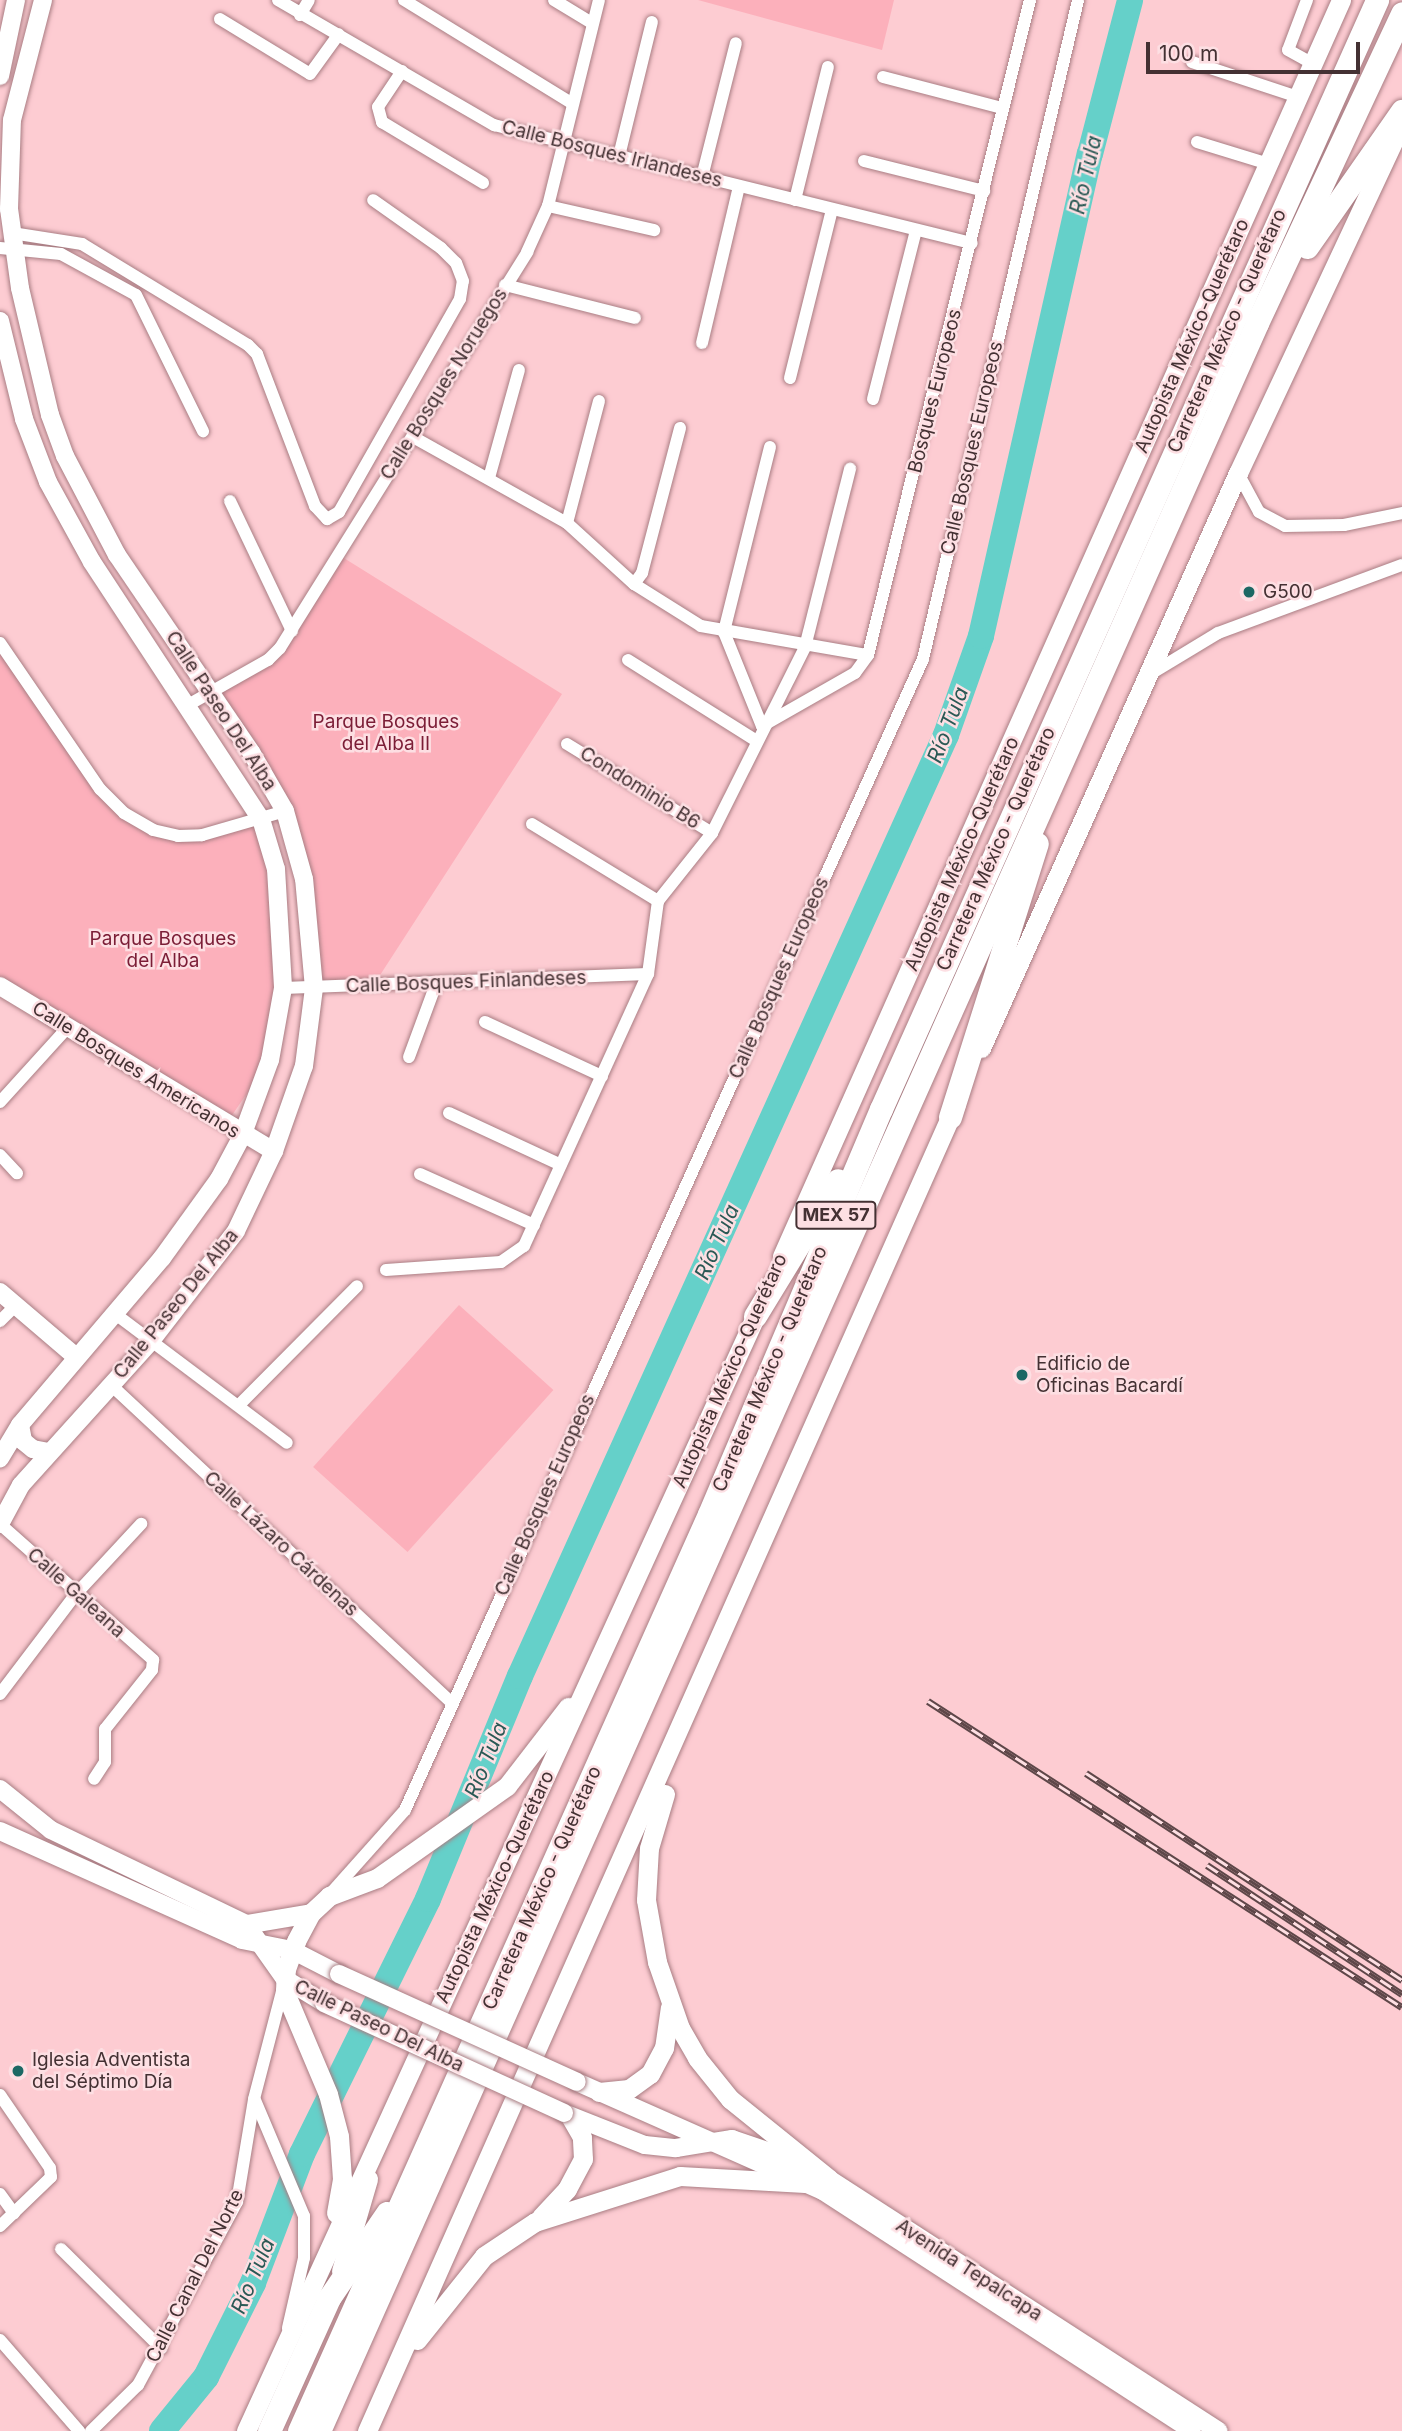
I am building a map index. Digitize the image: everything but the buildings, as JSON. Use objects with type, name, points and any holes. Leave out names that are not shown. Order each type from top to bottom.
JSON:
[{"type":"highway","name":"Carretera México - Querétaro","points":[[299,2431],[704,1527],[881,1109],[1377,0]]},
{"type":"highway","name":"Carretera México - Querétaro","points":[[319,2431],[1257,323],[1402,13]]},
{"type":"highway","points":[[1257,323],[1402,111]]},
{"type":"highway","points":[[950,1117],[1026,886],[1047,793]]},
{"type":"highway","points":[[755,1316],[881,1109]]},
{"type":"highway","points":[[269,2431],[333,2291],[357,2251],[403,2196]]},
{"type":"main road","points":[[0,76],[16,0]]},
{"type":"main road","name":"Calle Paseo Del Alba","points":[[0,1524],[21,1485],[150,1342],[236,1231],[274,1152],[304,1066],[314,988],[304,879],[285,811],[211,692],[117,555],[65,456],[38,371],[9,243],[5,127],[43,0]]},
{"type":"main road","name":"Autopista México-Querétaro","points":[[246,2431],[755,1316],[1342,0]]},
{"type":"main road","points":[[367,2431],[950,1117],[1152,673],[1238,472],[1396,148],[1402,123]]},
{"type":"main road","name":"Calle Paseo Del Alba","points":[[0,321],[24,419],[48,482],[92,562],[261,819],[276,869],[284,988],[270,1060],[242,1136],[193,1216],[20,1425],[0,1458]]},
{"type":"main road","name":"Calle Bosques Americanos","points":[[0,986],[242,1136],[274,1152]]},
{"type":"main road","points":[[0,1292],[76,1357]]},
{"type":"main road","points":[[20,1425],[23,1441],[33,1450],[49,1452]]},
{"type":"main road","points":[[332,2238],[342,2179],[339,2136],[310,2050],[285,1992],[285,1979],[292,1950],[310,1913],[329,1896],[386,1873],[498,1793],[524,1770],[599,1662]]},
{"type":"main road","points":[[698,1690],[682,1751],[660,1808],[646,1869],[647,1916],[668,1993],[688,2045],[717,2085],[829,2179]]},
{"type":"main road","name":"Calle Paseo Del Alba","points":[[0,1789],[51,1830],[246,1924],[263,1944],[285,1979],[324,2003],[567,2114]]},
{"type":"main road","name":"Calle Paseo Del Alba","points":[[0,1831],[242,1940],[292,1950],[577,2082]]},
{"type":"main road","points":[[246,1924],[310,1913]]},
{"type":"main road","points":[[599,2092],[629,2089],[655,2068],[667,2035],[668,1993]]},
{"type":"main road","name":"Avenida Tepalcapa","points":[[577,2082],[805,2183],[1192,2431]]},
{"type":"main road","points":[[397,2365],[484,2256],[535,2222],[557,2201],[581,2166],[582,2137],[567,2114]]},
{"type":"main road","name":"Avenida Tepalcapa","points":[[567,2114],[655,2147],[707,2141],[756,2144],[829,2179],[1219,2431]]},
{"type":"main road","points":[[333,2291],[360,2214],[374,2147]]},
{"type":"main road","points":[[535,2222],[671,2177],[805,2183]]},
{"type":"street","name":"Calle Bosques Irlandeses","points":[[278,0],[494,125],[972,243]]},
{"type":"street","points":[[300,15],[309,0]]},
{"type":"street","points":[[404,0],[573,104]]},
{"type":"street","points":[[554,0],[592,23]]},
{"type":"street","name":"Calle Bosques Noruegos","points":[[188,705],[268,660],[292,631],[541,227],[599,0]]},
{"type":"street","name":"Bosques Europeos","points":[[868,655],[1030,0]]},
{"type":"street","name":"Calle Bosques Europeos","points":[[329,1896],[400,1818],[923,659],[1078,0]]},
{"type":"street","points":[[1307,0],[1287,50],[1313,64]]},
{"type":"street","points":[[220,19],[310,74],[339,34]]},
{"type":"street","points":[[619,156],[652,22]]},
{"type":"street","points":[[702,177],[736,43]]},
{"type":"street","points":[[1192,62],[1298,97]]},
{"type":"street","points":[[795,200],[828,67]]},
{"type":"street","points":[[402,71],[378,107],[382,122],[483,183]]},
{"type":"street","points":[[883,77],[1002,108]]},
{"type":"street","points":[[1197,142],[1269,164]]},
{"type":"street","points":[[864,161],[984,191]]},
{"type":"street","points":[[702,343],[739,187]]},
{"type":"street","points":[[9,243],[82,244],[248,345],[257,354],[315,506],[327,519],[339,512],[460,299],[463,281],[456,262],[441,248],[373,200]]},
{"type":"street","points":[[548,206],[654,230]]},
{"type":"street","points":[[790,378],[832,210]]},
{"type":"street","points":[[873,399],[916,230]]},
{"type":"street","points":[[9,243],[61,254],[136,295],[203,430]]},
{"type":"street","points":[[505,285],[635,318]]},
{"type":"street","points":[[489,478],[519,370]]},
{"type":"street","points":[[567,523],[598,401]]},
{"type":"street","points":[[634,584],[642,573],[680,428]]},
{"type":"street","points":[[413,437],[567,523],[634,584],[677,615],[724,632],[868,655],[855,673],[762,726]]},
{"type":"street","points":[[762,726],[724,632],[770,447]]},
{"type":"street","points":[[386,1270],[501,1262],[524,1246],[648,974],[658,901],[712,833],[762,726],[805,647],[850,469]]},
{"type":"street","points":[[1238,472],[1259,512],[1285,526],[1344,525],[1402,513]]},
{"type":"street","points":[[230,501],[292,631]]},
{"type":"street","points":[[1152,673],[1218,633],[1402,565]]},
{"type":"street","points":[[0,643],[76,756],[124,813],[153,830],[178,836],[202,835],[285,811]]},
{"type":"street","points":[[628,660],[755,740]]},
{"type":"street","name":"Condominio B6","points":[[568,744],[712,833]]},
{"type":"street","points":[[532,824],[658,901]]},
{"type":"street","name":"Calle Bosques Finlandeses","points":[[284,988],[648,974]]},
{"type":"street","points":[[409,1057],[436,984]]},
{"type":"street","points":[[485,1022],[602,1076]]},
{"type":"street","points":[[0,1102],[67,1028]]},
{"type":"street","points":[[449,1113],[561,1164]]},
{"type":"street","points":[[0,1155],[17,1173]]},
{"type":"street","points":[[420,1174],[534,1225]]},
{"type":"street","points":[[240,1404],[358,1286]]},
{"type":"street","points":[[0,1321],[15,1306]]},
{"type":"street","points":[[114,1313],[214,1391],[240,1404],[287,1443]]},
{"type":"street","name":"Calle Lázaro Cárdenas","points":[[111,1385],[452,1703]]},
{"type":"street","name":"Calle Galeana","points":[[0,1524],[153,1660],[152,1670],[105,1729],[105,1762],[94,1779]]},
{"type":"street","points":[[0,1695],[76,1594],[141,1524]]},
{"type":"street","name":"Calle Canal Del Norte","points":[[91,2431],[125,2400],[161,2348],[237,2202],[254,2099],[285,1979]]},
{"type":"street","points":[[0,2095],[50,2168],[47,2185],[0,2226]]},
{"type":"street","points":[[254,2099],[304,2216],[304,2258],[291,2300],[287,2337]]},
{"type":"street","points":[[0,2193],[14,2213]]},
{"type":"street","points":[[61,2249],[161,2348]]},
{"type":"street","points":[[0,2340],[79,2431]]},
{"type":"green space","points":[[698,0],[894,0],[882,50]]},
{"type":"green space","name":"Parque Bosques del Alba II","points":[[339,555],[562,694],[373,986],[314,988],[285,811],[211,692],[268,660]]},
{"type":"green space","name":"Parque Bosques del Alba","points":[[0,643],[124,813],[178,836],[261,819],[283,988],[270,1060],[228,1121],[0,986]]},
{"type":"green space","points":[[459,1305],[553,1390],[408,1552],[313,1467]]},
{"type":"waterway","name":"Río Tula","points":[[162,2431],[206,2377],[253,2283],[302,2154],[428,1899],[520,1676],[946,735],[981,636],[1090,154],[1130,0]]},
{"type":"railway","points":[[928,1701],[1402,2007]]},
{"type":"railway","points":[[1086,1773],[1402,1980]]},
{"type":"railway","points":[[1207,1865],[1402,1994]]},
{"type":"place","name":"G500","points":[[1249,592]]},
{"type":"place","name":"Edificio de Oficinas Bacardí","points":[[1022,1375]]},
{"type":"place","name":"Iglesia Adventista del Séptimo Día","points":[[18,2071]]}]
